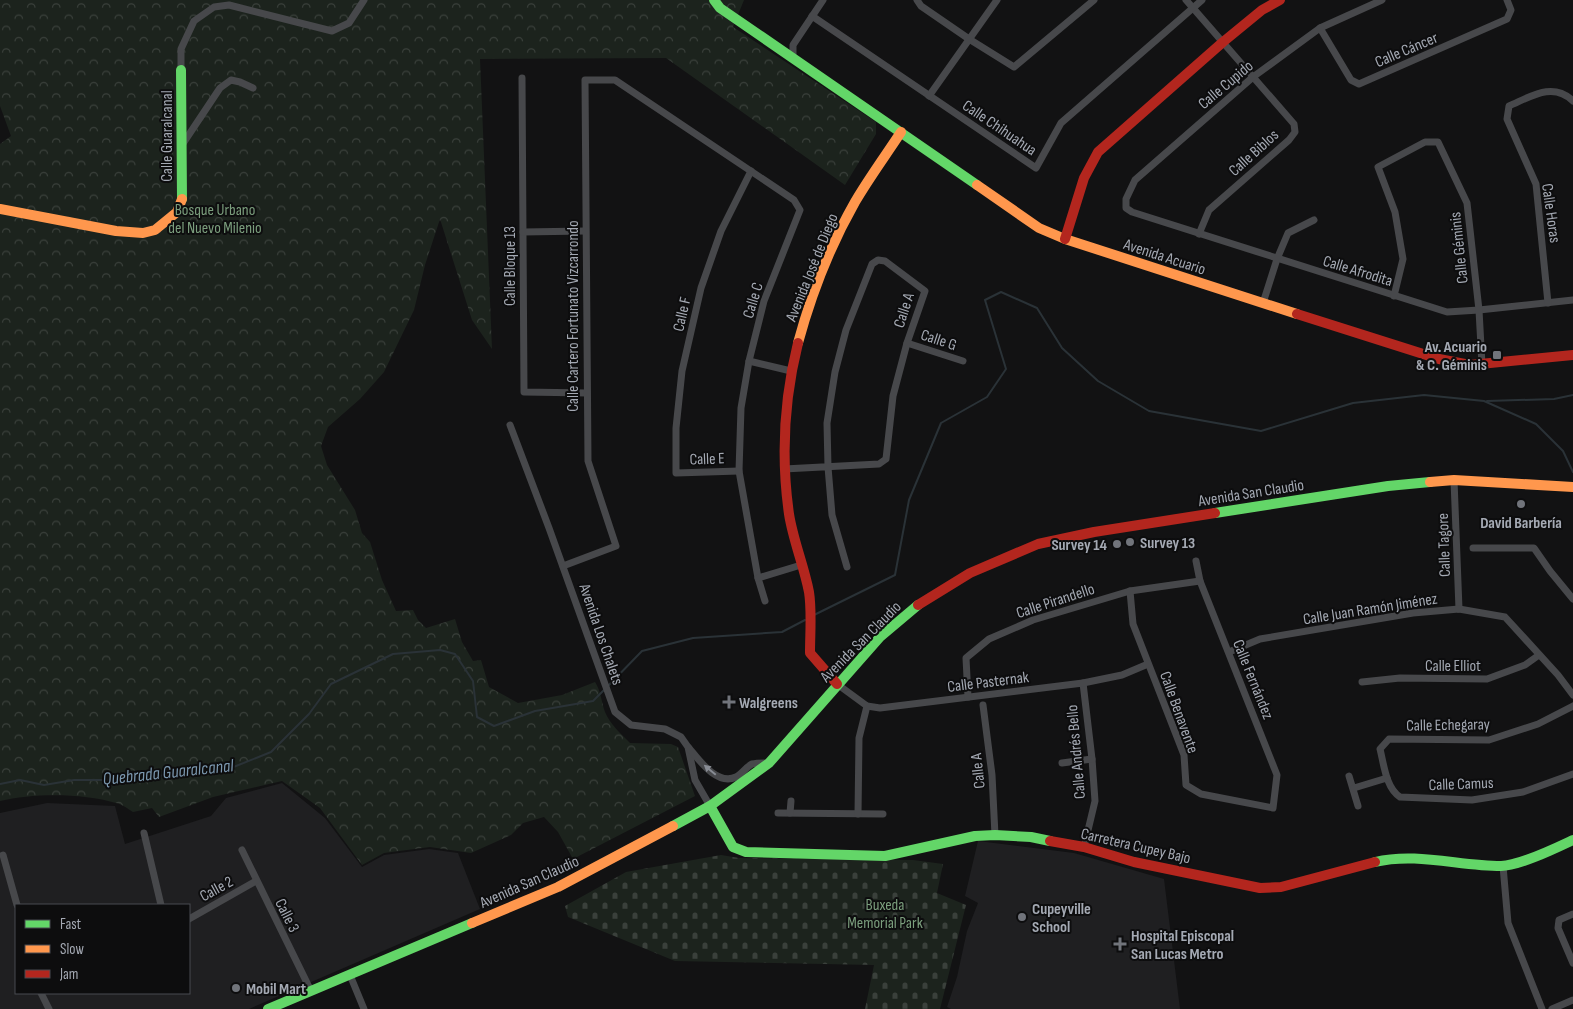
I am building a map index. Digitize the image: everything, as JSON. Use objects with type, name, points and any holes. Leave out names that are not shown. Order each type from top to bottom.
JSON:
[{"type":"street","name":"Calle Guaralcanal","points":[[0,209],[116,232],[143,233],[155,230],[177,212],[182,200],[181,49],[194,21],[214,7],[229,5],[332,31],[349,23],[364,0]]},
{"type":"street","points":[[714,0],[720,8],[794,58]]},
{"type":"street","points":[[794,58],[793,44],[823,0]]},
{"type":"street","points":[[917,0],[921,6],[969,39],[1014,66],[1094,0]]},
{"type":"street","points":[[929,96],[997,0]]},
{"type":"street","name":"Calle Biblos","points":[[1186,0],[1294,124],[1295,132],[1209,210],[1199,234]]},
{"type":"street","points":[[1192,7],[1202,0]]},
{"type":"street","points":[[1065,239],[1084,178],[1098,152],[1223,42],[1262,10],[1280,0]]},
{"type":"street","name":"Calle Cupido","points":[[1140,215],[1126,208],[1126,199],[1135,180],[1253,77],[1320,28],[1382,0]]},
{"type":"street","name":"Calle Cáncer","points":[[1320,28],[1351,80],[1359,84],[1507,19],[1511,10],[1506,0]]},
{"type":"street","name":"Calle Chihuahua","points":[[812,16],[1036,168],[1061,123],[1192,7]]},
{"type":"street","name":"Avenida Acuario","points":[[794,58],[1040,228],[1065,239],[1439,359],[1470,365],[1482,365],[1573,355]]},
{"type":"street","name":"Calle Bloque 13","points":[[522,78],[524,392],[587,394]]},
{"type":"street","points":[[182,145],[220,88],[231,80],[253,88]]},
{"type":"street","name":"Calle Cartero Fortunato Vizcarrondo","points":[[563,566],[616,546],[588,461],[585,80],[615,80],[637,93]]},
{"type":"street","name":"Calle Horas","points":[[1548,303],[1536,184],[1507,119],[1509,106],[1549,90],[1567,95],[1573,100]]},
{"type":"street","name":"Calle C","points":[[637,93],[794,200],[800,210],[764,301],[749,361],[741,408],[739,471],[758,578],[764,601]]},
{"type":"street","name":"Avenida José de Diego","points":[[837,684],[810,653],[809,593],[789,516],[784,469],[784,430],[791,371],[806,313],[834,244],[855,202],[901,132]]},
{"type":"street","name":"Calle Géminis","points":[[1394,296],[1403,259],[1395,212],[1378,167],[1425,142],[1438,142],[1467,203],[1479,310],[1482,365]]},
{"type":"street","name":"Calle F","points":[[676,473],[676,428],[682,371],[701,288],[721,231],[750,171]]},
{"type":"street","name":"Calle Afrodita","points":[[1140,215],[1447,312],[1573,300]]},
{"type":"street","points":[[1263,303],[1277,259],[1288,233],[1314,220]]},
{"type":"street","points":[[523,232],[585,231]]},
{"type":"street","name":"Calle A","points":[[784,469],[828,467],[879,464],[886,459],[893,396],[907,343],[925,291],[885,261],[878,260],[872,264],[846,330],[835,372],[827,423],[828,467],[832,514],[847,567]]},
{"type":"street","name":"Calle G","points":[[907,343],[963,361]]},
{"type":"street","points":[[749,361],[791,371]]},
{"type":"street","name":"Avenida Los Chalets","points":[[510,425],[615,712],[631,725],[665,729],[681,737],[688,747],[718,777],[731,779],[738,776],[752,764],[769,763]]},
{"type":"street","name":"Calle E","points":[[676,473],[739,471]]},
{"type":"street","name":"Avenida San Claudio","points":[[268,1009],[558,887],[710,806],[769,763],[880,637],[916,605],[970,573],[1038,544],[1094,532],[1379,487],[1454,480],[1573,487]]},
{"type":"street","name":"Calle Tagore","points":[[1454,480],[1459,609]]},
{"type":"street","points":[[1473,548],[1534,548],[1573,599]]},
{"type":"street","name":"Calle Fernández","points":[[1196,561],[1200,581],[1277,776],[1273,808]]},
{"type":"street","points":[[758,578],[801,565]]},
{"type":"street","name":"Calle Pirandello","points":[[968,697],[966,658],[989,639],[1034,620],[1130,591],[1200,581]]},
{"type":"street","name":"Calle Benavente","points":[[1130,591],[1132,624],[1184,755],[1186,785],[1201,794],[1273,808]]},
{"type":"street","name":"Calle Juan Ramón Jiménez","points":[[1229,652],[1260,639],[1413,613],[1459,609],[1505,617],[1558,675],[1573,695]]},
{"type":"street","name":"Calle Elliot","points":[[1362,682],[1400,678],[1487,679],[1524,665],[1539,655]]},
{"type":"street","name":"Calle Pasternak","points":[[867,706],[880,708],[1083,683],[1122,675],[1148,664]]},
{"type":"street","name":"Calle Andrés Bello","points":[[1083,683],[1095,801],[1084,847]]},
{"type":"street","points":[[837,684],[867,706],[859,738],[858,814]]},
{"type":"street","name":"Calle A","points":[[983,705],[992,775],[995,835]]},
{"type":"street","name":"Calle Echegaray","points":[[1387,778],[1380,749],[1389,739],[1489,740],[1538,724],[1573,706]]},
{"type":"street","points":[[688,747],[695,780],[710,806]]},
{"type":"street","points":[[1062,763],[1092,759]]},
{"type":"street","name":"Calle Camus","points":[[1387,778],[1395,794],[1400,797],[1472,800],[1523,792],[1573,774]]},
{"type":"street","points":[[1349,776],[1358,806]]},
{"type":"street","points":[[1354,788],[1387,778]]},
{"type":"street","points":[[790,813],[791,801]]},
{"type":"street","name":"Carretera Cupey Bajo","points":[[710,806],[733,847],[746,852],[885,856],[975,836],[1031,837],[1084,847],[1134,862],[1260,888],[1281,887],[1363,865],[1405,858],[1503,866],[1536,856],[1573,840]]},
{"type":"street","points":[[778,813],[883,814]]},
{"type":"street","points":[[144,834],[161,904]]},
{"type":"street","name":"Calle 3","points":[[242,850],[311,991]]},
{"type":"street","points":[[2,855],[17,904]]},
{"type":"street","points":[[1503,866],[1508,923],[1542,1009]]},
{"type":"street","name":"Calle 2","points":[[190,918],[256,881]]},
{"type":"street","points":[[1573,914],[1559,920],[1558,928],[1573,963]]},
{"type":"street","points":[[350,975],[364,1009]]},
{"type":"street","points":[[42,994],[49,1009]]},
{"type":"street","points":[[1552,1009],[1573,1000]]},
{"type":"shaded area","points":[[282,783],[325,818],[362,867],[384,855],[429,849],[458,853],[480,909],[249,1009],[0,1009],[0,813],[47,803],[115,806],[125,844],[211,816],[226,798]]},
{"type":"shaded area","points":[[978,841],[1074,853],[1164,879],[1180,1009],[951,1009],[947,1007],[957,977],[967,931],[978,903],[965,896]]},
{"type":"green space","name":"Bosque Urbano del Nuevo Milenio","points":[[0,0],[744,0],[733,27],[876,122],[876,134],[845,185],[666,58],[480,59],[492,349],[472,320],[440,219],[425,265],[414,310],[384,372],[360,399],[328,427],[321,446],[327,465],[355,510],[362,533],[370,542],[382,580],[396,611],[413,610],[418,620],[426,628],[455,619],[462,642],[473,661],[481,660],[489,687],[518,703],[562,695],[595,682],[607,716],[616,729],[630,743],[671,744],[678,747],[695,796],[573,859],[558,832],[544,817],[523,823],[511,835],[471,853],[430,847],[384,853],[362,865],[320,808],[282,781],[213,797],[159,817],[152,808],[133,812],[123,805],[89,797],[43,795],[0,801],[0,144],[11,136],[0,106]]},
{"type":"green space","name":"Buxeda Memorial Park","points":[[721,855],[739,858],[913,860],[943,864],[937,893],[966,905],[940,1009],[865,1009],[874,965],[675,961],[568,917],[565,906],[626,872]]},
{"type":"waterway","name":"Quebrada Guaralcanal","points":[[814,615],[895,575],[909,500],[941,423],[987,397],[1006,369],[985,300],[1001,292],[1037,308],[1062,348],[1098,381],[1149,411],[1261,431],[1353,403],[1424,395],[1484,401],[1536,424],[1563,451],[1573,472]]},
{"type":"waterway","points":[[1487,401],[1554,399],[1573,395]]},
{"type":"waterway","name":"Quebrada Guaralcanal","points":[[607,687],[642,651],[693,638],[782,632],[805,620]]},
{"type":"waterway","name":"Quebrada Guaralcanal","points":[[0,784],[20,780],[44,785],[74,780],[118,780],[231,768],[271,752],[309,714],[331,684],[393,654],[440,650],[455,654],[473,681],[477,717],[494,726],[535,711],[593,701],[604,690]]},
{"type":"traffic: fast","points":[[714,0],[720,8],[977,185]]},
{"type":"traffic: fast","points":[[181,70],[182,199]]},
{"type":"traffic: fast","points":[[1215,513],[1388,486],[1430,482]]},
{"type":"traffic: fast","points":[[673,826],[710,806],[769,763],[880,637],[918,605]]},
{"type":"traffic: fast","points":[[710,806],[733,847],[746,852],[885,856],[975,836],[1031,837],[1050,841]]},
{"type":"traffic: fast","points":[[1375,862],[1406,858],[1501,866],[1537,856],[1573,840]]},
{"type":"traffic: fast","points":[[268,1009],[472,923]]},
{"type":"traffic: slow","points":[[798,343],[815,289],[837,236],[860,193],[901,132]]},
{"type":"traffic: slow","points":[[977,185],[1039,228],[1065,239],[1297,314]]},
{"type":"traffic: slow","points":[[0,209],[116,231],[143,233],[155,230],[177,212],[182,199]]},
{"type":"traffic: slow","points":[[1430,482],[1454,480],[1573,487]]},
{"type":"traffic: slow","points":[[472,923],[558,887],[673,826]]},
{"type":"traffic: jam","points":[[1065,239],[1084,178],[1098,152],[1223,42],[1262,10],[1280,0]]},
{"type":"traffic: jam","points":[[1297,314],[1439,359],[1470,365],[1573,355]]},
{"type":"traffic: jam","points":[[798,343],[793,364],[785,428],[785,471],[789,514],[809,592],[811,614],[810,653],[837,684]]},
{"type":"traffic: jam","points":[[918,605],[970,573],[1038,544],[1094,532],[1215,513]]},
{"type":"traffic: jam","points":[[1050,841],[1084,847],[1134,862],[1260,888],[1281,887],[1375,862]]},
{"type":"place","name":"Av. Acuario & C. Géminis","points":[[1497,355]]},
{"type":"place","name":"David Barbería","points":[[1521,504]]},
{"type":"place","name":"Survey 13","points":[[1130,542]]},
{"type":"place","name":"Survey 14","points":[[1117,544]]},
{"type":"place","name":"Walgreens","points":[[729,702]]},
{"type":"place","name":"Cupeyville School","points":[[1022,917]]},
{"type":"place","name":"Hospital Episcopal San Lucas Metro","points":[[1120,944]]},
{"type":"place","name":"Mobil Mart","points":[[236,988]]}]
